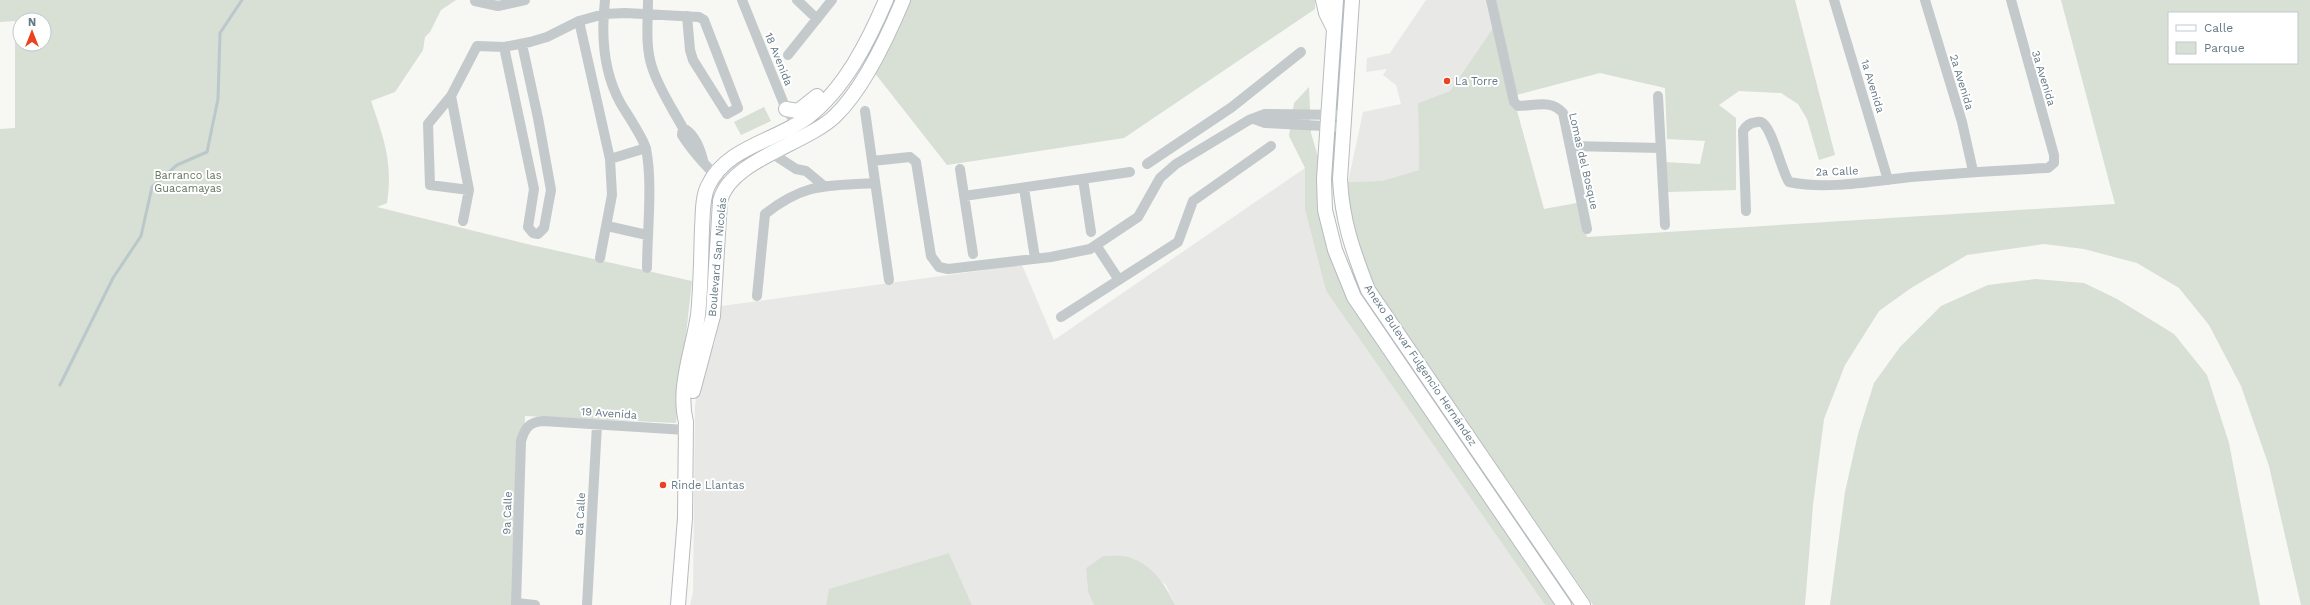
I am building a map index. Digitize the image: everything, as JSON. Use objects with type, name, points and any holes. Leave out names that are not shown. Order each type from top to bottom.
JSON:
[{"type":"main road","points":[[786,109],[793,111],[802,109],[824,89],[842,69],[886,0]]},
{"type":"main road","name":"Boulevard San Nicolás","points":[[678,605],[685,518],[686,426],[683,410],[686,378],[698,315],[703,212],[707,188],[714,174],[741,152],[797,124],[817,108],[848,72],[869,38],[886,0]]},
{"type":"main road","name":"Boulevard San Nicolás","points":[[686,426],[691,412],[694,381],[713,316],[720,201],[726,186],[754,164],[822,126],[850,100],[895,19],[903,0]]},
{"type":"main road","points":[[1323,0],[1326,13],[1334,29]]},
{"type":"main road","name":"Anexo Bulevar Fulgencio Hernández","points":[[1336,0],[1324,179],[1325,210],[1335,250],[1354,297],[1564,605]]},
{"type":"main road","name":"Anexo Bulevar Fulgencio Hernández","points":[[1352,0],[1340,179],[1341,208],[1350,245],[1368,290],[1583,605]]},
{"type":"main road","points":[[776,152],[781,146],[797,135],[799,130],[797,124]]},
{"type":"street","points":[[475,1],[498,6],[526,0]]},
{"type":"street","points":[[605,0],[603,44],[610,79],[616,95],[646,148],[648,187],[647,268]]},
{"type":"street","points":[[648,0],[648,45],[652,67],[683,128],[682,135],[694,154],[703,160],[726,186]]},
{"type":"street","name":"18 Avenida","points":[[742,0],[786,109],[797,124]]},
{"type":"street","points":[[797,0],[817,19]]},
{"type":"street","points":[[788,55],[832,0]]},
{"type":"street","name":"Lomas del Bosque","points":[[1490,0],[1514,102],[1518,106],[1548,103],[1557,106],[1563,113],[1587,229]]},
{"type":"street","name":"1a Avenida","points":[[1834,0],[1888,180]]},
{"type":"street","name":"2a Avenida","points":[[1925,0],[1962,122],[1973,171]]},
{"type":"street","name":"3a Avenida","points":[[2011,0],[2054,154],[2054,163]]},
{"type":"street","points":[[469,190],[429,184],[428,126],[451,96],[475,48],[504,47],[522,44],[547,37],[579,21],[604,14],[696,16],[704,20],[738,108],[727,114],[693,60],[690,50],[687,16]]},
{"type":"street","points":[[579,21],[610,159],[612,195],[600,258]]},
{"type":"street","points":[[504,47],[534,189],[528,227],[533,233],[538,234],[544,228],[551,190],[538,118],[522,44]]},
{"type":"street","points":[[1147,164],[1176,146],[1232,107],[1301,52]]},
{"type":"street","points":[[451,96],[469,190],[463,221]]},
{"type":"street","points":[[1658,96],[1665,225]]},
{"type":"street","points":[[865,111],[889,280]]},
{"type":"street","points":[[872,161],[910,157],[916,162],[931,256],[939,266],[948,268],[1083,251],[1096,245],[1138,217],[1160,178],[1183,159],[1264,114],[1343,121]]},
{"type":"street","points":[[521,123],[538,118]]},
{"type":"street","name":"2a Calle","points":[[1746,211],[1743,131],[1745,126],[1754,123],[1763,123],[1769,130],[1784,174],[1789,182],[1835,184],[1973,171],[2048,168],[2054,163]]},
{"type":"street","points":[[1176,146],[1183,159]]},
{"type":"street","points":[[1061,317],[1178,242],[1193,200],[1271,146]]},
{"type":"street","points":[[1570,146],[1661,148]]},
{"type":"street","points":[[610,159],[646,148]]},
{"type":"street","points":[[776,152],[796,169],[806,171],[820,187]]},
{"type":"street","points":[[960,169],[973,254]]},
{"type":"street","points":[[964,196],[1130,172]]},
{"type":"street","points":[[1083,179],[1091,232]]},
{"type":"street","points":[[757,296],[765,214],[796,193],[820,187],[875,183]]},
{"type":"street","points":[[1024,188],[1035,258]]},
{"type":"street","points":[[607,226],[647,235]]},
{"type":"street","points":[[1096,245],[1119,280]]},
{"type":"street","name":"19 Avenida","points":[[530,424],[543,421],[686,426]]},
{"type":"street","name":"9a Calle","points":[[516,604],[521,441],[526,428],[530,424]]},
{"type":"street","name":"8a Calle","points":[[587,605],[597,424]]},
{"type":"street","points":[[516,604],[535,605]]},
{"type":"shaded area","points":[[1426,0],[1490,0],[1495,25],[1450,91],[1418,103],[1419,170],[1382,181],[1348,182],[1363,112],[1401,104],[1396,85],[1383,75],[1387,69],[1366,72],[1367,58],[1390,53]]},
{"type":"shaded area","points":[[1305,168],[1305,210],[1326,291],[1545,605],[1175,605],[1166,585],[1128,557],[1103,556],[1086,568],[1088,592],[1094,605],[972,605],[949,553],[830,589],[826,605],[690,605],[693,592],[695,406],[699,378],[715,342],[721,306],[1022,265],[1054,340]]},
{"type":"green space","name":"Barranco las Guacamayas","points":[[0,0],[456,0],[441,10],[430,32],[425,37],[423,50],[395,92],[371,101],[386,151],[389,175],[387,203],[377,207],[527,244],[692,281],[676,423],[525,416],[516,605],[0,605],[0,129],[15,128],[15,52],[52,52],[52,12],[12,12],[12,21],[0,22]]},
{"type":"green space","points":[[907,0],[1315,0],[1315,9],[1124,138],[947,165],[874,72]]},
{"type":"green space","points":[[1490,0],[1795,0],[1835,155],[1819,160],[1807,119],[1798,104],[1781,93],[1739,91],[1719,105],[1736,118],[1736,190],[1668,192],[1665,162],[1700,164],[1705,141],[1667,139],[1665,88],[1600,73],[1513,96],[1544,209],[1577,203],[1587,237],[2115,204],[2061,0],[2310,0],[2310,605],[2301,605],[2269,466],[2241,386],[2209,325],[2179,288],[2137,263],[2084,249],[2044,244],[1967,255],[1911,288],[1879,311],[1845,365],[1824,419],[1813,505],[1805,605],[1593,605],[1365,273],[1351,230],[1348,182],[1382,181],[1419,170],[1418,103],[1450,91],[1495,25]]},
{"type":"green space","points":[[1309,87],[1311,133],[1318,157],[1319,182],[1328,249],[1558,605],[1545,605],[1326,291],[1305,210],[1305,168],[1289,136],[1294,103]]},
{"type":"green space","points":[[764,107],[771,121],[741,135],[734,122]]},
{"type":"green space","points":[[2035,279],[2084,283],[2117,299],[2174,334],[2207,375],[2229,443],[2260,605],[1830,605],[1845,492],[1858,434],[1874,383],[1900,347],[1941,306],[1988,285]]},
{"type":"green space","points":[[949,553],[972,605],[826,605],[829,589]]},
{"type":"green space","points":[[1103,556],[1125,556],[1144,564],[1162,582],[1175,605],[1094,605],[1088,592],[1086,568]]},
{"type":"waterway","points":[[60,385],[113,278],[141,236],[152,187],[177,165],[207,152],[218,99],[220,33],[242,0]]},
{"type":"place","name":"La Torre","points":[[1447,81]]},
{"type":"place","name":"Rinde Llantas","points":[[663,485]]}]
